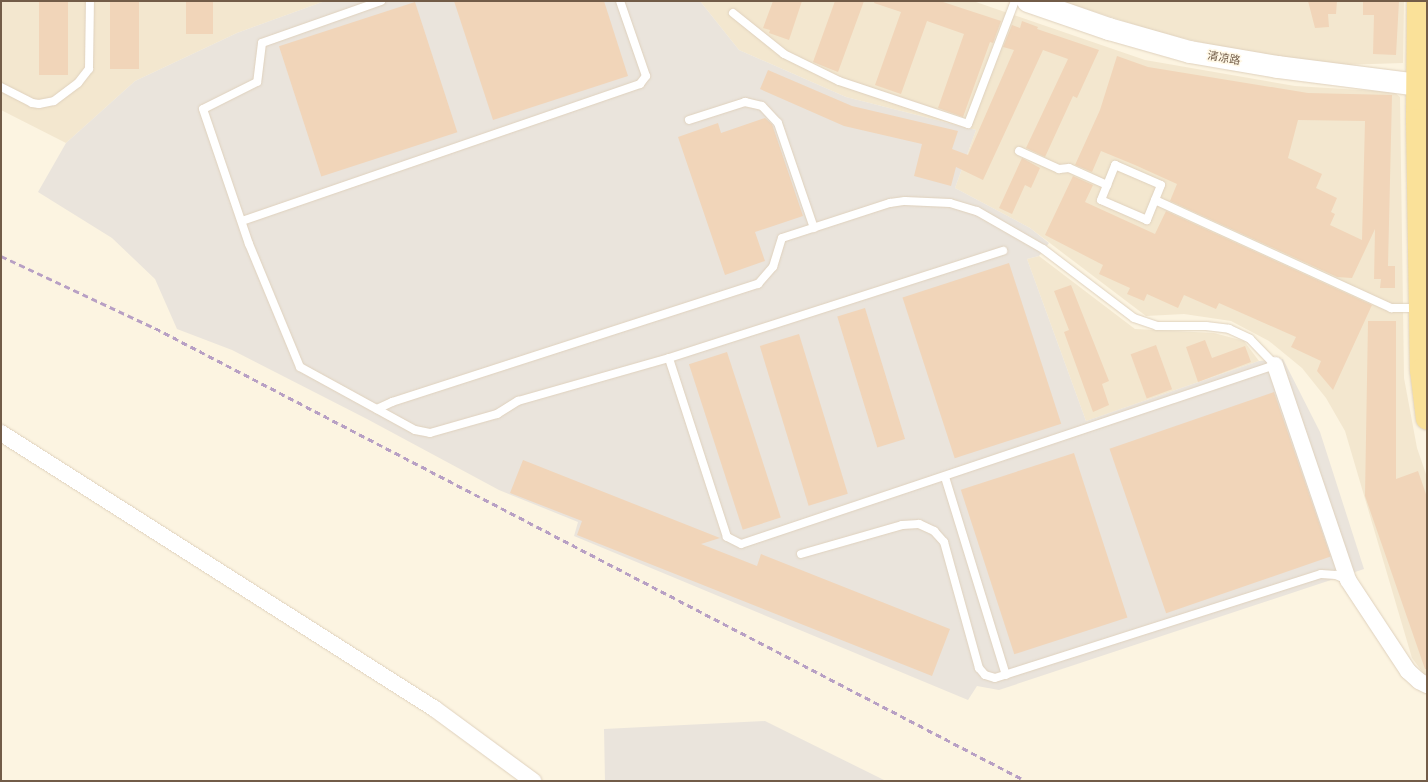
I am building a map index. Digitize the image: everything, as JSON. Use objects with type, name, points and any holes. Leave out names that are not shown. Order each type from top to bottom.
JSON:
[{"type":"main road","points":[[1418,1],[1422,85],[1420,308],[1421,370],[1427,420]]},
{"type":"street","name":"清凉路","points":[[1028,1],[1115,31],[1190,52],[1278,67],[1422,85]]},
{"type":"street","points":[[1275,365],[1348,580],[1408,671],[1418,681],[1427,685]]},
{"type":"street","points":[[1,433],[435,709],[533,781]]},
{"type":"lane","points":[[1,87],[32,103],[39,104],[54,101],[78,84],[89,69],[90,1]]},
{"type":"lane","points":[[382,1],[262,43],[257,82],[203,108],[242,221],[300,367],[415,430],[430,433],[497,414],[518,401],[669,358],[1003,251]]},
{"type":"lane","points":[[242,221],[640,84],[646,76],[620,1]]},
{"type":"lane","points":[[733,13],[784,54],[840,81],[968,124],[1015,1]]},
{"type":"lane","points":[[689,120],[744,102],[762,106],[778,123],[814,228]]},
{"type":"lane","points":[[1019,151],[1059,169],[1069,168],[1107,185]]},
{"type":"lane","points":[[1115,165],[1161,185],[1147,220],[1100,200],[1107,185],[1115,165]]},
{"type":"lane","points":[[377,409],[392,402],[758,284],[773,267],[782,238],[890,203],[906,200],[936,201],[963,206],[1010,229],[1043,249],[1138,320],[1158,326],[1206,326],[1229,330],[1259,347],[1275,365],[746,544],[736,543],[727,537],[669,358]]},
{"type":"lane","points":[[1155,200],[1391,308],[1420,308]]},
{"type":"lane","points":[[945,476],[1006,675]]},
{"type":"lane","points":[[801,554],[902,524],[919,524],[934,531],[944,542],[979,668],[990,677],[1006,675],[1321,574],[1336,575],[1348,580]]},
{"type":"shaded area","points":[[1,1],[325,1],[237,33],[135,81],[66,143],[1,110]]},
{"type":"shaded area","points":[[325,1],[700,1],[739,50],[846,97],[976,130],[955,188],[1030,228],[1049,243],[1039,256],[1027,259],[1086,421],[1259,361],[1283,359],[1320,432],[1364,569],[999,690],[977,686],[968,700],[574,536],[578,522],[499,490],[367,419],[232,350],[177,329],[155,279],[112,238],[38,192],[66,143],[135,81],[237,33]]},
{"type":"shaded area","points":[[700,1],[973,1],[1145,60],[1295,86],[1394,92],[1400,97],[1404,378],[1417,448],[1427,477],[1427,678],[1412,658],[1345,431],[1326,398],[1302,368],[1269,341],[1231,321],[1184,314],[1146,316],[1030,228],[955,188],[976,130],[846,97],[739,50]]},
{"type":"shaded area","points":[[1061,1],[1404,1],[1403,63],[1341,65],[1247,54],[1155,31]]},
{"type":"shaded area","points":[[1039,256],[1135,329],[1214,333],[1244,341],[1259,361],[1086,421],[1027,259]]},
{"type":"shaded area","points":[[765,721],[886,781],[605,781],[604,729]]},
{"type":"building","points":[[39,1],[68,1],[68,75],[39,75]]},
{"type":"building","points":[[110,1],[139,1],[139,69],[110,69]]},
{"type":"building","points":[[186,1],[213,1],[213,34],[186,34]]},
{"type":"building","points":[[454,1],[604,1],[628,76],[493,120]]},
{"type":"building","points":[[773,1],[802,1],[789,40],[769,33],[770,30],[763,28]]},
{"type":"building","points":[[835,1],[864,1],[838,72],[813,62]]},
{"type":"building","points":[[875,1],[940,1],[1001,21],[993,43],[990,42],[963,117],[938,108],[964,34],[927,21],[901,94],[875,85],[901,12],[874,3]]},
{"type":"building","points":[[1308,1],[1337,1],[1336,14],[1328,14],[1329,27],[1315,28]]},
{"type":"building","points":[[1363,1],[1399,1],[1396,55],[1373,54],[1374,15],[1363,15]]},
{"type":"building","points":[[415,2],[457,132],[321,176],[279,46]]},
{"type":"building","points":[[1022,21],[1038,27],[1037,29],[1099,50],[1077,98],[1073,96],[1045,157],[1026,148],[1068,59],[1043,50],[983,180],[956,167],[951,186],[914,176],[922,144],[844,126],[760,89],[768,70],[852,106],[958,131],[952,149],[968,155],[1014,50],[1003,47],[1012,25],[1020,28]]},
{"type":"building","points":[[1117,56],[1148,67],[1308,93],[1392,95],[1388,266],[1395,266],[1395,288],[1380,288],[1381,279],[1374,279],[1375,229],[1352,278],[1337,277],[1170,201],[1177,184],[1135,165],[1101,151],[1092,172],[1075,165],[1100,110]],"holes":[[[1298,120],[1365,121],[1362,240],[1330,225],[1335,214],[1331,212],[1337,198],[1316,188],[1322,174],[1288,158]]]},
{"type":"building","points":[[765,118],[772,124],[803,216],[755,232],[765,261],[725,275],[678,137],[718,123],[721,133]]},
{"type":"building","points":[[1022,158],[1040,168],[1031,188],[1025,185],[1012,214],[999,208]]},
{"type":"building","points":[[1073,176],[1093,185],[1085,202],[1155,234],[1166,211],[1372,305],[1333,390],[1317,371],[1321,361],[1291,347],[1296,337],[1219,303],[1216,309],[1184,295],[1178,308],[1147,294],[1144,301],[1127,294],[1130,288],[1099,274],[1103,265],[1045,235]]},
{"type":"building","points":[[1009,263],[1061,424],[955,458],[902,298]]},
{"type":"building","points":[[1071,285],[1109,381],[1102,384],[1109,405],[1093,412],[1064,332],[1069,330],[1054,291]]},
{"type":"building","points":[[865,308],[905,439],[877,447],[837,316]]},
{"type":"building","points":[[1368,321],[1396,321],[1396,479],[1418,471],[1427,497],[1427,669],[1425,669],[1365,496]]},
{"type":"building","points":[[799,334],[848,494],[809,506],[760,346]]},
{"type":"building","points":[[1205,340],[1212,358],[1245,346],[1251,362],[1198,382],[1186,347]]},
{"type":"building","points":[[1156,345],[1172,389],[1147,398],[1131,354]]},
{"type":"building","points":[[727,352],[781,517],[743,530],[689,364]]},
{"type":"building","points":[[1274,392],[1331,557],[1166,613],[1109,449]]},
{"type":"building","points":[[1074,453],[1127,618],[1014,654],[961,490]]},
{"type":"building","points":[[523,460],[720,538],[701,544],[757,566],[761,554],[950,629],[932,676],[577,535],[582,521],[510,493]]},
{"type":"railway","points":[[1,256],[155,328],[1026,781]]}]
